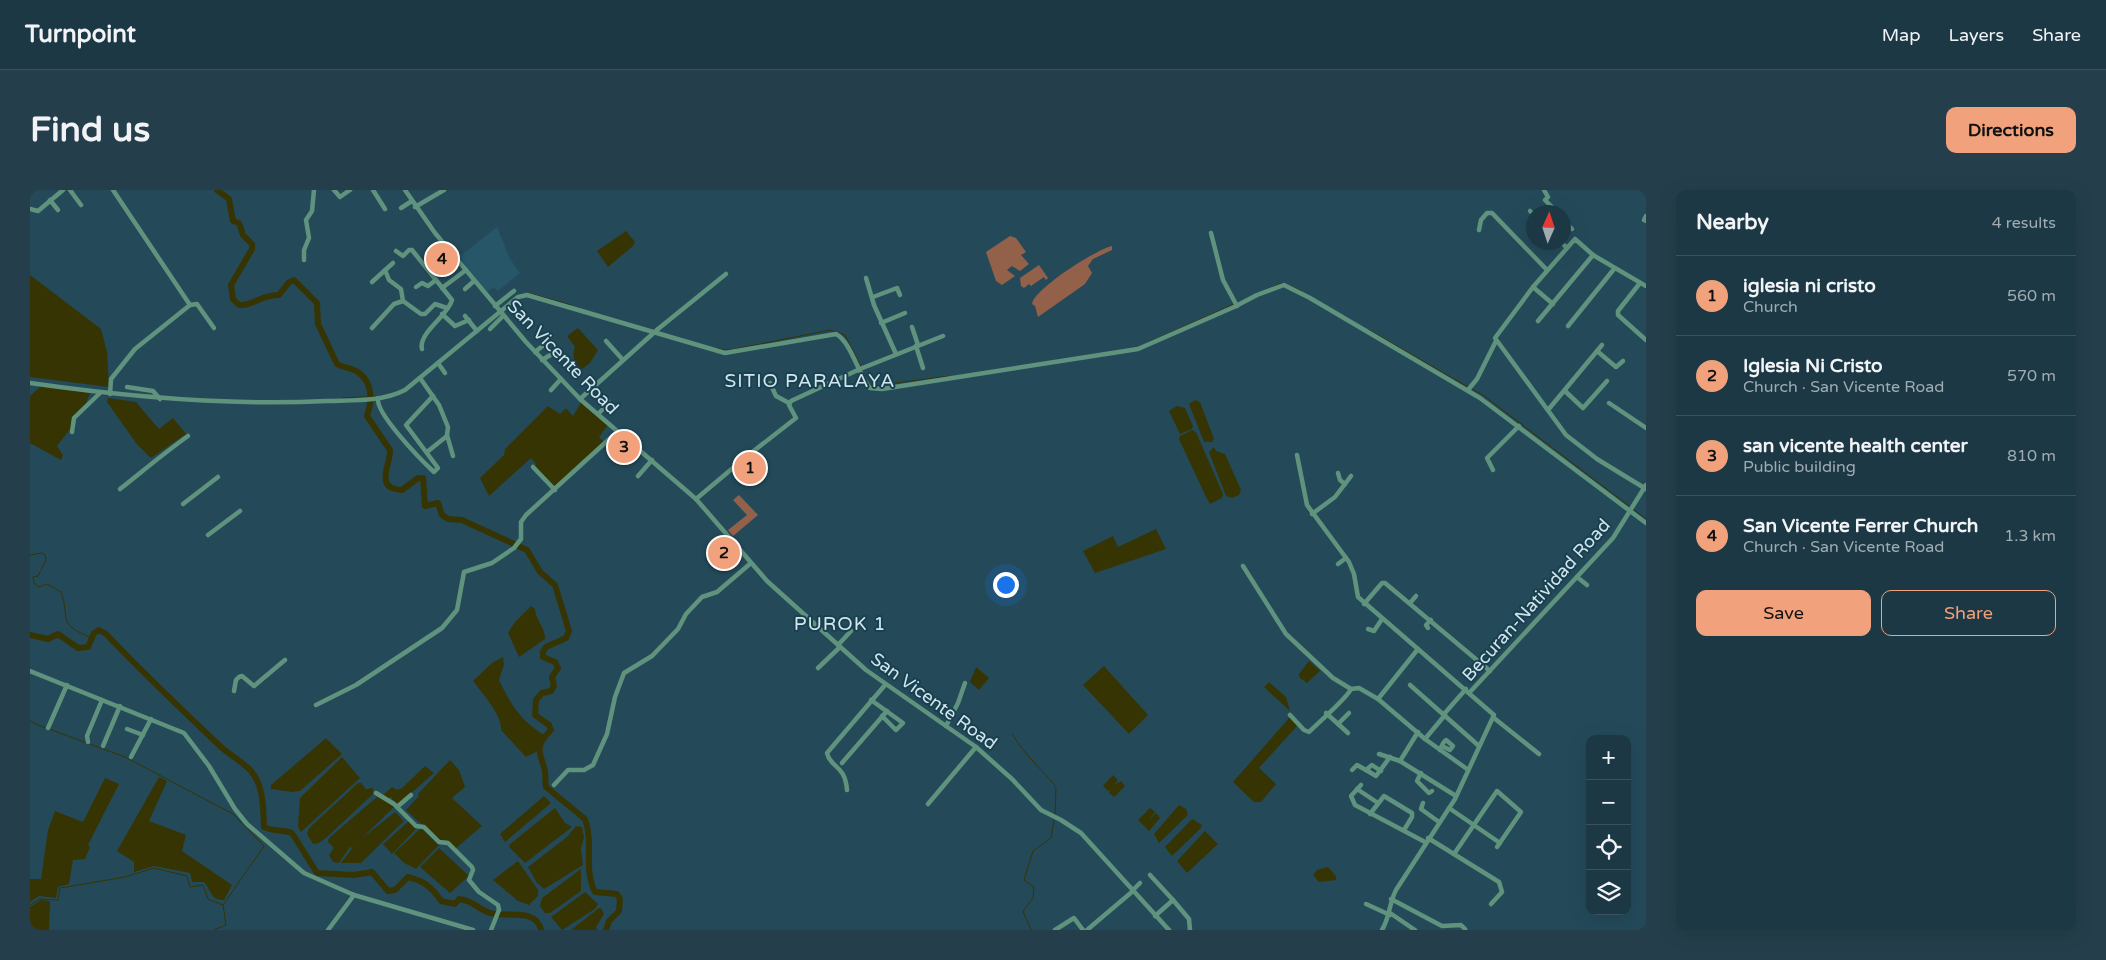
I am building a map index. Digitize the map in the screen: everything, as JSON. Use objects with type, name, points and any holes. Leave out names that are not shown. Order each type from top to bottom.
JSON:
[{"type":"street","points":[[30,209],[38,211],[63,190]]},
{"type":"street","points":[[70,190],[81,205]]},
{"type":"street","points":[[113,190],[190,305]]},
{"type":"street","points":[[304,260],[304,250],[309,238],[306,220],[312,211],[314,190]]},
{"type":"street","points":[[334,190],[340,197],[350,190]]},
{"type":"street","points":[[373,190],[385,209]]},
{"type":"street","name":"San Vicente Road","points":[[405,190],[415,207],[474,281],[542,360],[580,399],[696,499],[767,581],[884,685],[976,747],[1012,779],[1040,810],[1058,818],[1081,833],[1169,930]]},
{"type":"street","points":[[415,207],[444,190]]},
{"type":"street","points":[[1544,190],[1548,197],[1545,200],[1550,205]]},
{"type":"street","points":[[50,200],[58,210]]},
{"type":"street","points":[[402,208],[412,201]]},
{"type":"street","points":[[1479,230],[1483,216],[1487,213],[1492,213],[1547,270]]},
{"type":"street","points":[[1646,216],[1644,220],[1646,221]]},
{"type":"street","points":[[1211,233],[1223,280],[1236,304]]},
{"type":"street","points":[[1571,243],[1574,239],[1614,269],[1644,285],[1618,315],[1646,340]]},
{"type":"street","points":[[396,251],[403,256],[412,250],[452,300],[426,334],[421,344],[422,349]]},
{"type":"street","points":[[1468,390],[1477,379],[1496,341],[1498,333],[1533,287],[1565,250]]},
{"type":"street","points":[[1538,321],[1593,255]]},
{"type":"street","points":[[372,282],[393,263]]},
{"type":"street","points":[[1568,326],[1614,269]]},
{"type":"street","points":[[385,270],[390,280],[401,289],[403,301],[422,314],[434,304],[447,308]]},
{"type":"street","points":[[442,288],[466,270]]},
{"type":"street","points":[[580,399],[654,333],[726,274]]},
{"type":"street","points":[[866,278],[881,323],[896,354]]},
{"type":"street","points":[[416,287],[422,282],[427,286],[436,280]]},
{"type":"street","points":[[465,289],[474,281]]},
{"type":"street","points":[[490,329],[518,297],[530,296],[724,353],[836,334],[844,340],[858,369],[870,388],[882,389],[1131,351],[1146,347],[1236,304],[1277,287],[1287,286],[1468,390],[1631,509],[1646,523]]},
{"type":"street","points":[[1533,287],[1552,304]]},
{"type":"street","points":[[873,297],[897,288],[900,295]]},
{"type":"street","points":[[495,306],[514,291]]},
{"type":"street","points":[[480,299],[486,294]]},
{"type":"street","points":[[372,328],[394,304],[403,301]]},
{"type":"street","points":[[110,392],[111,379],[135,349],[190,305],[197,304],[214,328]]},
{"type":"street","points":[[881,323],[905,313]]},
{"type":"street","points":[[442,314],[455,326],[468,320]]},
{"type":"street","points":[[30,383],[100,393],[110,392],[157,396],[308,402],[374,398],[398,394],[477,331],[502,314]]},
{"type":"street","points":[[465,316],[477,331]]},
{"type":"street","points":[[912,327],[923,368]]},
{"type":"street","points":[[789,403],[822,385],[858,369],[943,336]]},
{"type":"street","points":[[606,341],[623,360]]},
{"type":"street","points":[[1496,341],[1566,435],[1581,448],[1645,487]]},
{"type":"street","points":[[535,352],[545,344]]},
{"type":"street","points":[[1548,410],[1602,345]]},
{"type":"street","points":[[1597,351],[1616,367],[1623,361]]},
{"type":"street","points":[[542,360],[552,354]]},
{"type":"street","points":[[438,363],[445,373]]},
{"type":"street","points":[[420,378],[433,396],[448,427],[447,436],[453,456]]},
{"type":"street","points":[[551,390],[561,379]]},
{"type":"street","points":[[1565,391],[1583,408],[1607,381]]},
{"type":"street","points":[[696,499],[746,456],[796,418],[789,403],[776,396],[770,383]]},
{"type":"street","points":[[127,387],[157,396]]},
{"type":"street","points":[[72,432],[74,418],[100,393]]},
{"type":"street","points":[[396,429],[406,425],[433,396]]},
{"type":"street","points":[[374,398],[389,423],[417,456],[434,472],[438,468],[406,425]]},
{"type":"street","points":[[598,414],[609,403],[607,398]]},
{"type":"street","points":[[1610,403],[1646,428]]},
{"type":"street","points":[[1493,470],[1487,458],[1502,446],[1519,426]]},
{"type":"street","points":[[316,705],[356,685],[442,628],[457,610],[464,572],[492,563],[514,548],[522,536],[522,520],[617,432]]},
{"type":"street","points":[[120,489],[148,468],[152,461],[188,436]]},
{"type":"street","points":[[427,452],[447,436]]},
{"type":"street","points":[[1297,455],[1307,505],[1353,568],[1356,594],[1364,604],[1468,691],[1444,714],[1425,739]]},
{"type":"street","points":[[638,476],[652,460]]},
{"type":"street","points":[[533,467],[555,490]]},
{"type":"street","points":[[1338,473],[1340,480],[1345,484]]},
{"type":"street","points":[[1312,514],[1335,497],[1351,476]]},
{"type":"street","points":[[183,504],[218,477]]},
{"type":"street","name":"Becuran-Natividad Road","points":[[1540,754],[1494,718],[1493,712],[1468,691],[1490,670],[1613,538],[1645,487]]},
{"type":"street","points":[[208,535],[240,512]]},
{"type":"street","points":[[1338,564],[1346,558]]},
{"type":"street","points":[[554,785],[568,770],[584,770],[593,764],[607,734],[615,697],[624,673],[652,656],[678,629],[686,614],[702,597],[717,592],[751,563]]},
{"type":"street","points":[[1243,566],[1286,634],[1333,678],[1351,690],[1360,689],[1378,700],[1425,739],[1441,748],[1467,769]]},
{"type":"street","points":[[1577,576],[1588,585]]},
{"type":"street","points":[[1364,604],[1383,582],[1410,603],[1428,624]]},
{"type":"street","points":[[1410,603],[1416,596]]},
{"type":"street","points":[[1368,629],[1374,631],[1382,619]]},
{"type":"street","points":[[1421,619],[1490,670]]},
{"type":"street","points":[[818,668],[851,631]]},
{"type":"street","points":[[1378,700],[1418,649]]},
{"type":"street","points":[[234,691],[236,680],[239,676],[245,678],[254,686],[285,660]]},
{"type":"street","points":[[30,671],[151,719],[179,731],[189,738],[209,766],[235,809],[269,844],[304,873],[354,895],[457,928],[473,930]]},
{"type":"street","points":[[946,726],[958,703],[965,683]]},
{"type":"street","points":[[48,728],[67,685]]},
{"type":"street","points":[[847,790],[845,774],[829,758],[827,753],[884,685]]},
{"type":"street","points":[[1410,685],[1480,746]]},
{"type":"street","points":[[1290,715],[1307,732],[1326,713],[1346,698],[1351,690]]},
{"type":"street","points":[[88,742],[87,736],[102,700]]},
{"type":"street","points":[[871,700],[903,723],[896,730],[882,716]]},
{"type":"street","points":[[103,746],[120,706]]},
{"type":"street","points":[[842,764],[887,711]]},
{"type":"street","points":[[1326,713],[1348,733]]},
{"type":"street","points":[[1338,724],[1349,713]]},
{"type":"street","points":[[1382,930],[1390,914],[1392,899],[1426,840],[1456,796],[1467,769],[1494,718]]},
{"type":"street","points":[[131,757],[151,719]]},
{"type":"street","points":[[127,729],[143,735]]},
{"type":"street","points":[[1400,761],[1418,732]]},
{"type":"street","points":[[928,804],[976,747]]},
{"type":"street","points":[[1379,754],[1400,761],[1456,796]]},
{"type":"street","points":[[1352,770],[1357,765],[1375,777],[1390,757]]},
{"type":"street","points":[[1366,770],[1372,764],[1381,771]]},
{"type":"street","points":[[1421,773],[1416,781],[1429,792],[1432,791]]},
{"type":"street","points":[[1378,803],[1359,787],[1351,800],[1356,806],[1370,814],[1454,854],[1499,882],[1502,892],[1491,904]]},
{"type":"street","points":[[1449,808],[1473,825],[1499,845],[1521,812],[1497,791],[1473,825],[1454,854]]},
{"type":"street","points":[[376,794],[397,807],[416,826],[424,828],[439,842],[447,842],[473,869],[469,880],[479,892],[496,902],[499,910],[491,930]]},
{"type":"street","points":[[397,807],[411,796]]},
{"type":"street","points":[[1370,814],[1384,796],[1412,814],[1404,830]]},
{"type":"street","points":[[1423,803],[1421,809],[1439,822]]},
{"type":"street","points":[[1150,875],[1189,919],[1190,930]]},
{"type":"street","points":[[1088,930],[1140,884]]},
{"type":"street","points":[[328,930],[354,895]]},
{"type":"street","points":[[1392,899],[1439,925],[1460,925],[1465,928]]},
{"type":"street","points":[[1155,916],[1173,900]]},
{"type":"street","points":[[1366,904],[1390,914],[1414,930]]},
{"type":"street","points":[[1055,930],[1075,918],[1083,930]]},
{"type":"street","points":[[1064,924],[1068,930]]},
{"type":"shaded area","points":[[497,227],[510,259],[520,273],[498,291],[494,287],[487,292],[459,257]]},
{"type":"shaded area","points":[[626,231],[635,242],[633,246],[608,267],[597,251]]},
{"type":"shaded area","points":[[1010,236],[1016,238],[1026,252],[1021,255],[1029,264],[1020,271],[1012,266],[1007,270],[1015,276],[1002,285],[996,281],[986,252]]},
{"type":"shaded area","points":[[1112,246],[1112,250],[1093,259],[1088,266],[1092,273],[1085,284],[1038,317],[1035,306],[1032,304],[1035,297],[1043,289],[1080,262]]},
{"type":"shaded area","points":[[1039,265],[1048,278],[1046,280],[1044,277],[1031,286],[1029,284],[1024,288],[1021,286],[1020,278]]},
{"type":"shaded area","points":[[30,275],[101,329],[107,352],[109,387],[30,377]]},
{"type":"shaded area","points":[[578,328],[598,350],[590,363],[581,370],[576,365],[574,359],[575,347],[567,336]]},
{"type":"shaded area","points":[[41,386],[90,393],[86,403],[73,416],[71,428],[57,446],[63,455],[61,460],[30,443],[30,396]]},
{"type":"shaded area","points":[[108,398],[136,402],[159,429],[173,418],[186,434],[151,458],[136,443],[107,402]]},
{"type":"shaded area","points":[[1195,400],[1200,402],[1214,439],[1212,442],[1204,442],[1189,404]]},
{"type":"shaded area","points":[[582,401],[608,425],[599,437],[605,443],[555,488],[535,468],[536,464],[531,458],[489,496],[480,478],[504,455],[505,449],[548,406],[560,414],[566,408],[573,416]]},
{"type":"shaded area","points":[[1177,406],[1185,408],[1193,426],[1192,429],[1180,434],[1169,411]]},
{"type":"shaded area","points":[[1192,430],[1196,432],[1223,494],[1222,498],[1210,504],[1179,439],[1180,436]]},
{"type":"shaded area","points":[[1214,447],[1216,451],[1225,454],[1241,490],[1239,495],[1232,498],[1226,496],[1209,452]]},
{"type":"shaded area","points":[[739,495],[758,515],[733,536],[728,530],[747,515],[733,500]]},
{"type":"shaded area","points":[[1156,529],[1166,549],[1095,573],[1083,551],[1113,536],[1118,547]]},
{"type":"shaded area","points":[[531,606],[535,609],[544,631],[545,639],[519,657],[508,633],[514,623]]},
{"type":"shaded area","points":[[503,657],[504,664],[499,680],[503,689],[522,718],[544,735],[536,752],[526,757],[501,730],[501,724],[495,711],[473,681],[492,663]]},
{"type":"shaded area","points":[[1309,661],[1320,671],[1307,683],[1300,678],[1299,674]]},
{"type":"shaded area","points":[[1104,666],[1148,715],[1129,734],[1083,685]]},
{"type":"shaded area","points":[[976,667],[989,678],[979,690],[970,682]]},
{"type":"shaded area","points":[[1269,682],[1286,697],[1290,711],[1264,687]]},
{"type":"shaded area","points":[[1290,717],[1298,725],[1259,768],[1276,784],[1261,802],[1254,802],[1233,782]]},
{"type":"shaded area","points":[[326,738],[342,754],[300,791],[292,792],[271,789],[271,785]]},
{"type":"shaded area","points":[[342,757],[360,778],[301,832],[298,827],[300,798]]},
{"type":"shaded area","points":[[450,760],[459,770],[465,787],[452,798],[482,826],[455,849],[446,840],[442,842],[406,810],[419,796],[418,794]]},
{"type":"shaded area","points":[[425,766],[434,773],[399,804],[392,800],[392,797],[388,798],[383,795],[392,787],[397,790],[402,788]]},
{"type":"shaded area","points":[[1113,775],[1118,780],[1114,785],[1121,781],[1125,786],[1114,797],[1109,793],[1110,790],[1108,791],[1103,786]]},
{"type":"shaded area","points":[[159,777],[167,781],[149,821],[186,835],[182,851],[232,885],[224,900],[214,897],[204,882],[192,882],[190,873],[154,866],[134,872],[134,862],[117,851]]},
{"type":"shaded area","points":[[105,778],[119,784],[88,845],[90,847],[85,859],[73,860],[69,884],[58,887],[56,898],[39,896],[30,902],[30,879],[41,879],[48,830],[55,811],[83,822]]},
{"type":"shaded area","points":[[358,783],[361,783],[366,789],[373,788],[373,794],[327,837],[319,843],[313,844],[307,834],[309,828]]},
{"type":"shaded area","points":[[378,796],[394,807],[352,848],[350,847],[339,863],[333,862],[329,855],[334,848],[328,842],[329,838]]},
{"type":"shaded area","points":[[544,796],[551,803],[505,842],[500,834]]},
{"type":"shaded area","points":[[1179,805],[1186,809],[1188,815],[1159,843],[1154,834]]},
{"type":"shaded area","points":[[555,808],[565,823],[572,827],[525,863],[509,847],[510,844]]},
{"type":"shaded area","points":[[1150,808],[1155,812],[1149,820],[1156,813],[1160,818],[1149,831],[1138,820]]},
{"type":"shaded area","points":[[395,812],[404,821],[361,863],[341,863],[356,843]]},
{"type":"shaded area","points":[[1192,819],[1202,825],[1201,828],[1172,856],[1165,847]]},
{"type":"shaded area","points":[[409,821],[416,829],[392,854],[383,844]]},
{"type":"shaded area","points":[[576,826],[582,827],[584,837],[581,849],[583,865],[544,889],[537,883],[528,867],[567,837]]},
{"type":"shaded area","points":[[421,828],[439,845],[416,869],[404,863],[394,853]]},
{"type":"shaded area","points":[[1205,831],[1218,844],[1187,873],[1177,861]]},
{"type":"shaded area","points":[[439,848],[469,876],[450,893],[420,867]]},
{"type":"shaded area","points":[[518,861],[538,890],[538,896],[529,905],[518,901],[493,880]]},
{"type":"shaded area","points":[[1328,867],[1336,876],[1336,880],[1319,882],[1313,875],[1317,870]]},
{"type":"shaded area","points":[[581,869],[581,891],[550,913],[545,913],[540,906],[542,898]]},
{"type":"shaded area","points":[[585,892],[598,904],[595,909],[562,930],[551,917]]},
{"type":"shaded area","points":[[41,900],[50,901],[49,930],[30,930],[30,907]]},
{"type":"shaded area","points":[[601,908],[604,914],[596,927],[597,930],[571,930]]},
{"type":"waterway","points":[[217,190],[229,199],[233,221],[239,223],[243,235],[252,244],[252,249],[231,285],[233,299],[239,305],[244,305],[272,295],[279,295],[289,282],[294,280],[317,303],[318,324],[337,364],[359,373],[364,377],[369,387],[370,405],[367,416],[390,450],[386,475],[388,485],[393,489],[402,490],[418,478],[423,478],[425,506],[438,503],[442,515],[448,519],[462,520],[527,550],[540,572],[555,585],[569,631],[566,638],[546,647],[543,652],[543,657],[555,662],[558,668],[552,677],[554,686],[551,691],[542,693],[536,700],[535,715],[549,725],[551,730],[541,744],[540,756],[545,769],[546,787],[585,819],[589,837],[591,883],[595,892],[617,894],[620,899],[619,911],[609,921],[606,930]]},
{"type":"waterway","points":[[1268,289],[1282,283]]},
{"type":"waterway","points":[[1286,284],[1301,291]]},
{"type":"waterway","points":[[519,295],[528,293],[571,305]]},
{"type":"waterway","points":[[1147,343],[1234,304]]},
{"type":"waterway","points":[[711,347],[725,350],[735,349],[830,330],[845,335],[861,367]]},
{"type":"waterway","points":[[1369,330],[1468,387]]},
{"type":"waterway","points":[[862,370],[868,383],[874,386],[949,376]]},
{"type":"waterway","points":[[1470,388],[1483,395],[1629,506]]},
{"type":"waterway","points":[[342,398],[381,396]]},
{"type":"waterway","points":[[1633,509],[1646,519]]},
{"type":"waterway","points":[[30,555],[42,553],[45,555],[46,560],[38,576],[33,577],[34,583],[39,587],[47,584],[61,592],[66,620],[80,633],[92,638]]},
{"type":"waterway","points":[[30,635],[48,639],[58,634],[78,648],[88,647],[94,633],[99,630],[106,634],[221,747],[251,771],[261,790],[264,827],[292,833],[317,873],[354,875],[372,872],[388,891],[395,890],[408,877],[419,880],[427,885],[441,901],[455,904],[459,899],[490,913],[527,916],[533,918],[541,930]]},
{"type":"waterway","points":[[30,721],[45,728]]},
{"type":"waterway","points":[[49,729],[125,757],[233,814],[264,846],[223,905]]},
{"type":"waterway","points":[[1013,735],[1022,749],[1056,787],[1055,816]]},
{"type":"waterway","points":[[1031,930],[1023,911],[1033,898],[1034,887],[1024,880],[1033,851],[1051,838],[1054,820]]},
{"type":"waterway","points":[[30,905],[40,899],[58,900],[60,888],[125,877],[154,868],[187,876],[190,887],[203,885],[208,899],[223,905],[226,925],[214,930]]},
{"type":"place","name":"San Vicente Ferrer Church","points":[[442,259]]},
{"type":"place","name":"san vicente health center","points":[[624,447]]},
{"type":"place","name":"iglesia ni cristo","points":[[750,468]]},
{"type":"place","name":"Iglesia Ni Cristo","points":[[724,553]]},
{"type":"district","name":"SITIO PARALAYA","points":[[810,380]]},
{"type":"district","name":"PUROK 1","points":[[840,623]]}]
